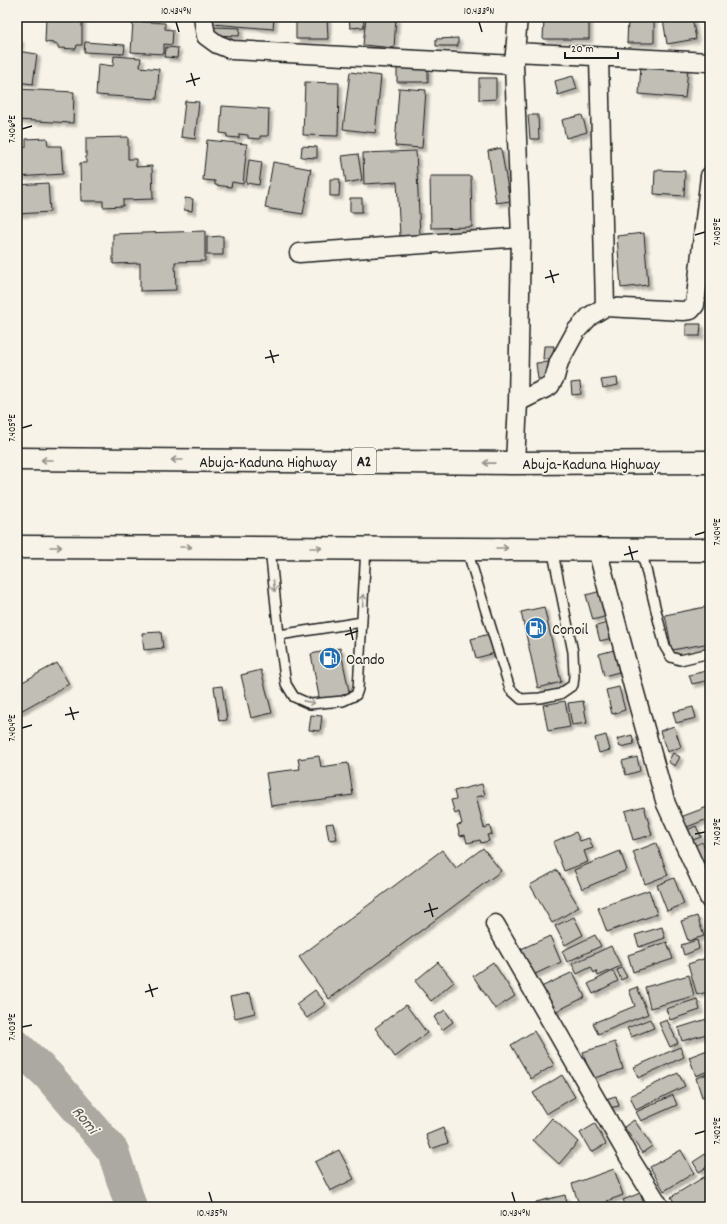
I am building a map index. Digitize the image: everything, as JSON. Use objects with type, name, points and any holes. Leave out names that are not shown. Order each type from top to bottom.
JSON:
[{"type":"highway","name":"Abuja-Kaduna Highway","points":[[17,460],[515,463],[710,462]]},
{"type":"highway","points":[[17,547],[552,548],[710,550]]},
{"type":"street","points":[[203,17],[206,36],[217,44],[232,50],[515,59],[599,57],[710,62]]},
{"type":"street","points":[[515,463],[518,402],[520,237],[515,59],[518,17]]},
{"type":"street","points":[[599,57],[605,307]]},
{"type":"street","points":[[518,402],[550,386],[555,377],[561,357],[576,331],[590,316],[605,307],[683,311],[691,310],[695,304],[710,176]]},
{"type":"street","points":[[299,253],[520,237]]},
{"type":"street","points":[[597,549],[666,804],[710,900]]},
{"type":"street","points":[[495,924],[629,1157],[660,1207]]},
{"type":"lane","points":[[270,548],[279,635],[286,684],[294,697],[310,704],[343,701],[356,695],[358,689],[366,548]]},
{"type":"lane","points":[[466,548],[510,689],[521,699],[540,698],[560,694],[573,685],[573,652],[552,548]]},
{"type":"lane","points":[[641,549],[665,647],[671,657],[680,660],[710,653]]},
{"type":"lane","points":[[279,635],[362,622]]},
{"type":"building","points":[[46,17],[82,17],[82,45],[77,45],[76,49],[58,48],[58,45],[54,43],[45,42]]},
{"type":"building","points":[[213,17],[274,17],[273,29],[212,24]]},
{"type":"building","points":[[296,17],[327,17],[328,39],[296,39]]},
{"type":"building","points":[[349,17],[363,17],[364,27],[350,28]]},
{"type":"building","points":[[366,17],[396,17],[394,48],[363,45]]},
{"type":"building","points":[[567,17],[589,17],[589,39],[543,39],[544,20],[567,20]]},
{"type":"building","points":[[674,17],[692,17],[696,39],[667,44],[663,19]]},
{"type":"building","points":[[628,19],[654,19],[654,43],[627,43]]},
{"type":"building","points":[[133,21],[165,23],[165,29],[173,30],[172,45],[164,44],[164,54],[131,52]]},
{"type":"building","points":[[213,27],[240,28],[239,36],[213,35]]},
{"type":"building","points":[[458,38],[458,46],[436,46],[436,39]]},
{"type":"building","points":[[17,39],[20,39],[20,46],[17,46]]},
{"type":"building","points":[[85,42],[125,45],[124,54],[84,52]]},
{"type":"building","points":[[166,47],[178,48],[177,58],[165,57]]},
{"type":"building","points":[[17,51],[37,54],[33,84],[17,82]]},
{"type":"building","points":[[114,56],[141,58],[140,67],[159,69],[157,99],[96,95],[98,64],[113,66]]},
{"type":"building","points":[[641,65],[688,69],[685,98],[639,94]]},
{"type":"building","points":[[397,68],[428,68],[428,82],[397,82]]},
{"type":"building","points":[[350,72],[381,76],[375,133],[343,129]]},
{"type":"building","points":[[573,76],[577,89],[558,95],[555,81]]},
{"type":"building","points":[[479,78],[496,78],[496,99],[479,100]]},
{"type":"building","points":[[305,82],[339,83],[338,136],[303,135]]},
{"type":"building","points":[[399,88],[426,90],[422,148],[395,146]]},
{"type":"building","points":[[17,89],[74,92],[73,123],[17,120]]},
{"type":"building","points":[[185,101],[199,102],[195,139],[181,137]]},
{"type":"building","points":[[222,106],[269,109],[268,136],[260,136],[260,139],[248,138],[248,135],[239,134],[239,138],[227,137],[227,134],[220,133]]},
{"type":"building","points":[[528,115],[538,115],[539,139],[530,139]]},
{"type":"building","points":[[582,115],[587,132],[566,138],[562,120]]},
{"type":"building","points":[[128,137],[128,159],[136,159],[136,167],[152,166],[153,199],[123,200],[123,206],[103,207],[103,201],[81,201],[80,163],[86,163],[86,138]]},
{"type":"building","points":[[47,138],[48,146],[61,146],[63,174],[17,177],[17,148],[26,147],[26,139]]},
{"type":"building","points":[[207,140],[247,144],[243,184],[232,182],[231,187],[215,185],[215,181],[203,180]]},
{"type":"building","points":[[302,146],[317,147],[317,158],[301,157]]},
{"type":"building","points":[[501,148],[510,201],[496,203],[488,151]]},
{"type":"building","points":[[416,151],[420,235],[400,236],[397,182],[364,184],[363,153]]},
{"type":"building","points":[[358,154],[362,180],[346,183],[342,156]]},
{"type":"building","points":[[249,160],[262,162],[259,185],[246,183]]},
{"type":"building","points":[[273,162],[311,169],[303,214],[265,208]]},
{"type":"building","points":[[655,170],[685,171],[684,196],[654,194]]},
{"type":"building","points":[[430,176],[471,176],[472,227],[431,228]]},
{"type":"building","points":[[330,179],[340,179],[339,196],[330,196]]},
{"type":"building","points":[[48,183],[50,212],[17,214],[17,185]]},
{"type":"building","points":[[185,198],[193,199],[192,211],[184,210]]},
{"type":"building","points":[[350,198],[362,198],[362,212],[350,212]]},
{"type":"building","points":[[205,231],[205,261],[175,262],[176,290],[140,291],[140,263],[113,264],[113,234]]},
{"type":"building","points":[[644,233],[648,285],[621,288],[617,236]]},
{"type":"building","points":[[223,236],[223,255],[207,255],[207,237]]},
{"type":"building","points":[[686,324],[701,324],[700,336],[686,336]]},
{"type":"building","points":[[544,346],[554,346],[553,360],[543,359]]},
{"type":"building","points":[[549,362],[551,378],[538,379],[536,363]]},
{"type":"building","points":[[617,378],[618,385],[603,388],[601,380]]},
{"type":"building","points":[[580,382],[581,394],[572,395],[571,383]]},
{"type":"building","points":[[601,591],[607,616],[593,620],[586,595]]},
{"type":"building","points":[[710,606],[710,643],[672,650],[665,615]]},
{"type":"building","points":[[544,607],[561,682],[538,688],[521,612]]},
{"type":"building","points":[[608,623],[612,638],[600,641],[596,626]]},
{"type":"building","points":[[161,632],[163,648],[144,650],[142,633]]},
{"type":"building","points":[[489,634],[495,653],[476,658],[471,639]]},
{"type":"building","points":[[340,648],[350,696],[320,702],[311,654]]},
{"type":"building","points":[[614,650],[619,672],[604,676],[599,654]]},
{"type":"building","points":[[57,663],[69,684],[17,713],[17,685]]},
{"type":"building","points":[[261,670],[272,713],[251,718],[241,675]]},
{"type":"building","points":[[710,670],[710,680],[692,684],[689,675]]},
{"type":"building","points":[[707,684],[710,684],[709,703]]},
{"type":"building","points":[[222,686],[227,720],[219,721],[214,687]]},
{"type":"building","points":[[619,687],[625,710],[612,714],[606,690]]},
{"type":"building","points":[[565,701],[570,727],[548,731],[543,705]]},
{"type":"building","points":[[583,701],[587,723],[572,725],[568,703]]},
{"type":"building","points":[[693,707],[696,718],[676,723],[673,712]]},
{"type":"building","points":[[311,715],[322,716],[320,731],[309,730]]},
{"type":"building","points":[[674,726],[681,747],[667,752],[660,731]]},
{"type":"building","points":[[606,735],[610,750],[599,753],[595,738]]},
{"type":"building","points":[[632,735],[634,744],[620,747],[617,739]]},
{"type":"building","points":[[673,753],[680,757],[675,766],[668,762]]},
{"type":"building","points":[[319,756],[321,767],[348,763],[353,795],[271,806],[266,773],[300,769],[298,759]]},
{"type":"building","points":[[637,757],[640,771],[626,775],[622,761]]},
{"type":"building","points":[[482,784],[485,795],[476,797],[484,828],[490,826],[492,834],[487,835],[489,841],[481,843],[480,840],[467,843],[465,835],[460,836],[457,825],[462,824],[459,812],[455,814],[451,800],[456,799],[454,791]]},
{"type":"building","points":[[644,806],[652,835],[633,840],[625,811]]},
{"type":"building","points":[[710,806],[710,818],[682,829],[678,818]]},
{"type":"building","points":[[333,823],[337,839],[329,840],[326,824]]},
{"type":"building","points":[[696,826],[701,837],[687,842],[683,832]]},
{"type":"building","points":[[576,832],[580,841],[589,838],[593,848],[584,851],[588,862],[564,871],[553,842]]},
{"type":"building","points":[[710,837],[710,848],[705,840]]},
{"type":"building","points":[[702,842],[710,858],[698,864],[690,848]]},
{"type":"building","points":[[656,843],[668,875],[645,884],[633,852]]},
{"type":"building","points":[[483,848],[501,871],[329,999],[299,957],[442,850],[456,868]]},
{"type":"building","points":[[620,851],[627,870],[582,889],[574,870]]},
{"type":"building","points":[[710,862],[710,878],[703,866]]},
{"type":"building","points":[[557,870],[579,907],[552,923],[530,885]]},
{"type":"building","points":[[674,878],[684,904],[667,911],[657,885]]},
{"type":"building","points":[[649,890],[657,914],[607,932],[598,908]]},
{"type":"building","points":[[697,916],[704,936],[688,941],[681,921]]},
{"type":"building","points":[[574,917],[583,935],[565,945],[555,926]]},
{"type":"building","points":[[662,927],[665,938],[639,947],[635,935]]},
{"type":"building","points":[[595,935],[601,946],[567,962],[562,951]]},
{"type":"building","points":[[550,936],[561,962],[533,975],[521,949]]},
{"type":"building","points":[[697,940],[699,949],[684,955],[681,945]]},
{"type":"building","points":[[667,942],[673,959],[633,972],[628,955]]},
{"type":"building","points":[[611,946],[621,966],[598,976],[596,971],[594,973],[591,967],[577,974],[572,964]]},
{"type":"building","points":[[709,957],[710,991],[697,995],[688,964]]},
{"type":"building","points":[[438,962],[454,982],[431,1001],[415,981]]},
{"type":"building","points":[[493,962],[515,996],[495,1009],[473,976]]},
{"type":"building","points":[[622,968],[627,977],[621,980],[617,970]]},
{"type":"building","points":[[613,971],[618,981],[593,994],[588,984]]},
{"type":"building","points":[[573,972],[585,997],[551,1014],[539,988]]},
{"type":"building","points":[[689,975],[694,996],[650,1008],[645,987]]},
{"type":"building","points":[[637,987],[648,1014],[598,1034],[593,1023],[635,1006],[629,990]]},
{"type":"building","points":[[315,990],[326,1004],[307,1018],[296,1004]]},
{"type":"building","points":[[250,993],[255,1013],[235,1018],[230,997]]},
{"type":"building","points":[[697,999],[700,1010],[670,1020],[666,1009]]},
{"type":"building","points":[[406,1005],[427,1033],[395,1057],[375,1028]]},
{"type":"building","points":[[445,1010],[453,1022],[442,1030],[434,1017]]},
{"type":"building","points":[[710,1018],[710,1033],[682,1041],[678,1028]]},
{"type":"building","points":[[650,1019],[654,1028],[631,1037],[627,1028]]},
{"type":"building","points":[[667,1020],[678,1043],[670,1047],[659,1023]]},
{"type":"building","points":[[534,1031],[554,1065],[531,1079],[511,1045]]},
{"type":"building","points":[[615,1042],[623,1069],[591,1079],[583,1052]]},
{"type":"building","points":[[680,1047],[684,1057],[638,1078],[634,1067]]},
{"type":"building","points":[[710,1049],[710,1070],[696,1076],[689,1057]]},
{"type":"building","points":[[678,1073],[685,1086],[636,1110],[630,1096]]},
{"type":"building","points":[[710,1073],[710,1094],[702,1097],[696,1078]]},
{"type":"building","points":[[562,1075],[575,1097],[546,1114],[533,1093]]},
{"type":"building","points":[[673,1095],[677,1105],[641,1121],[636,1112]]},
{"type":"building","points":[[616,1096],[619,1106],[608,1108],[605,1099]]},
{"type":"building","points":[[552,1118],[578,1142],[559,1164],[533,1140]]},
{"type":"building","points":[[634,1120],[652,1146],[642,1153],[624,1127]]},
{"type":"building","points":[[595,1124],[606,1144],[591,1152],[580,1133]]},
{"type":"building","points":[[443,1128],[448,1143],[431,1149],[426,1135]]},
{"type":"building","points":[[339,1150],[354,1179],[330,1191],[315,1162]]},
{"type":"building","points":[[681,1150],[694,1173],[664,1191],[650,1167]]},
{"type":"building","points":[[710,1151],[710,1165],[699,1172],[693,1162]]},
{"type":"building","points":[[614,1169],[623,1195],[607,1201],[608,1205],[601,1207],[580,1207],[572,1184]]},
{"type":"building","points":[[704,1177],[710,1188],[710,1198],[705,1201],[707,1205],[704,1207],[677,1207],[671,1197]]},
{"type":"building","points":[[640,1193],[645,1207],[626,1207],[623,1200]]},
{"type":"building","points":[[565,1195],[568,1207],[537,1207],[536,1202]]},
{"type":"waterway","name":"Romi","points":[[17,1046],[48,1075],[113,1151],[131,1207]]},
{"type":"place","name":"Conoil","points":[[536,628]]},
{"type":"place","name":"Oando","points":[[330,658]]}]
